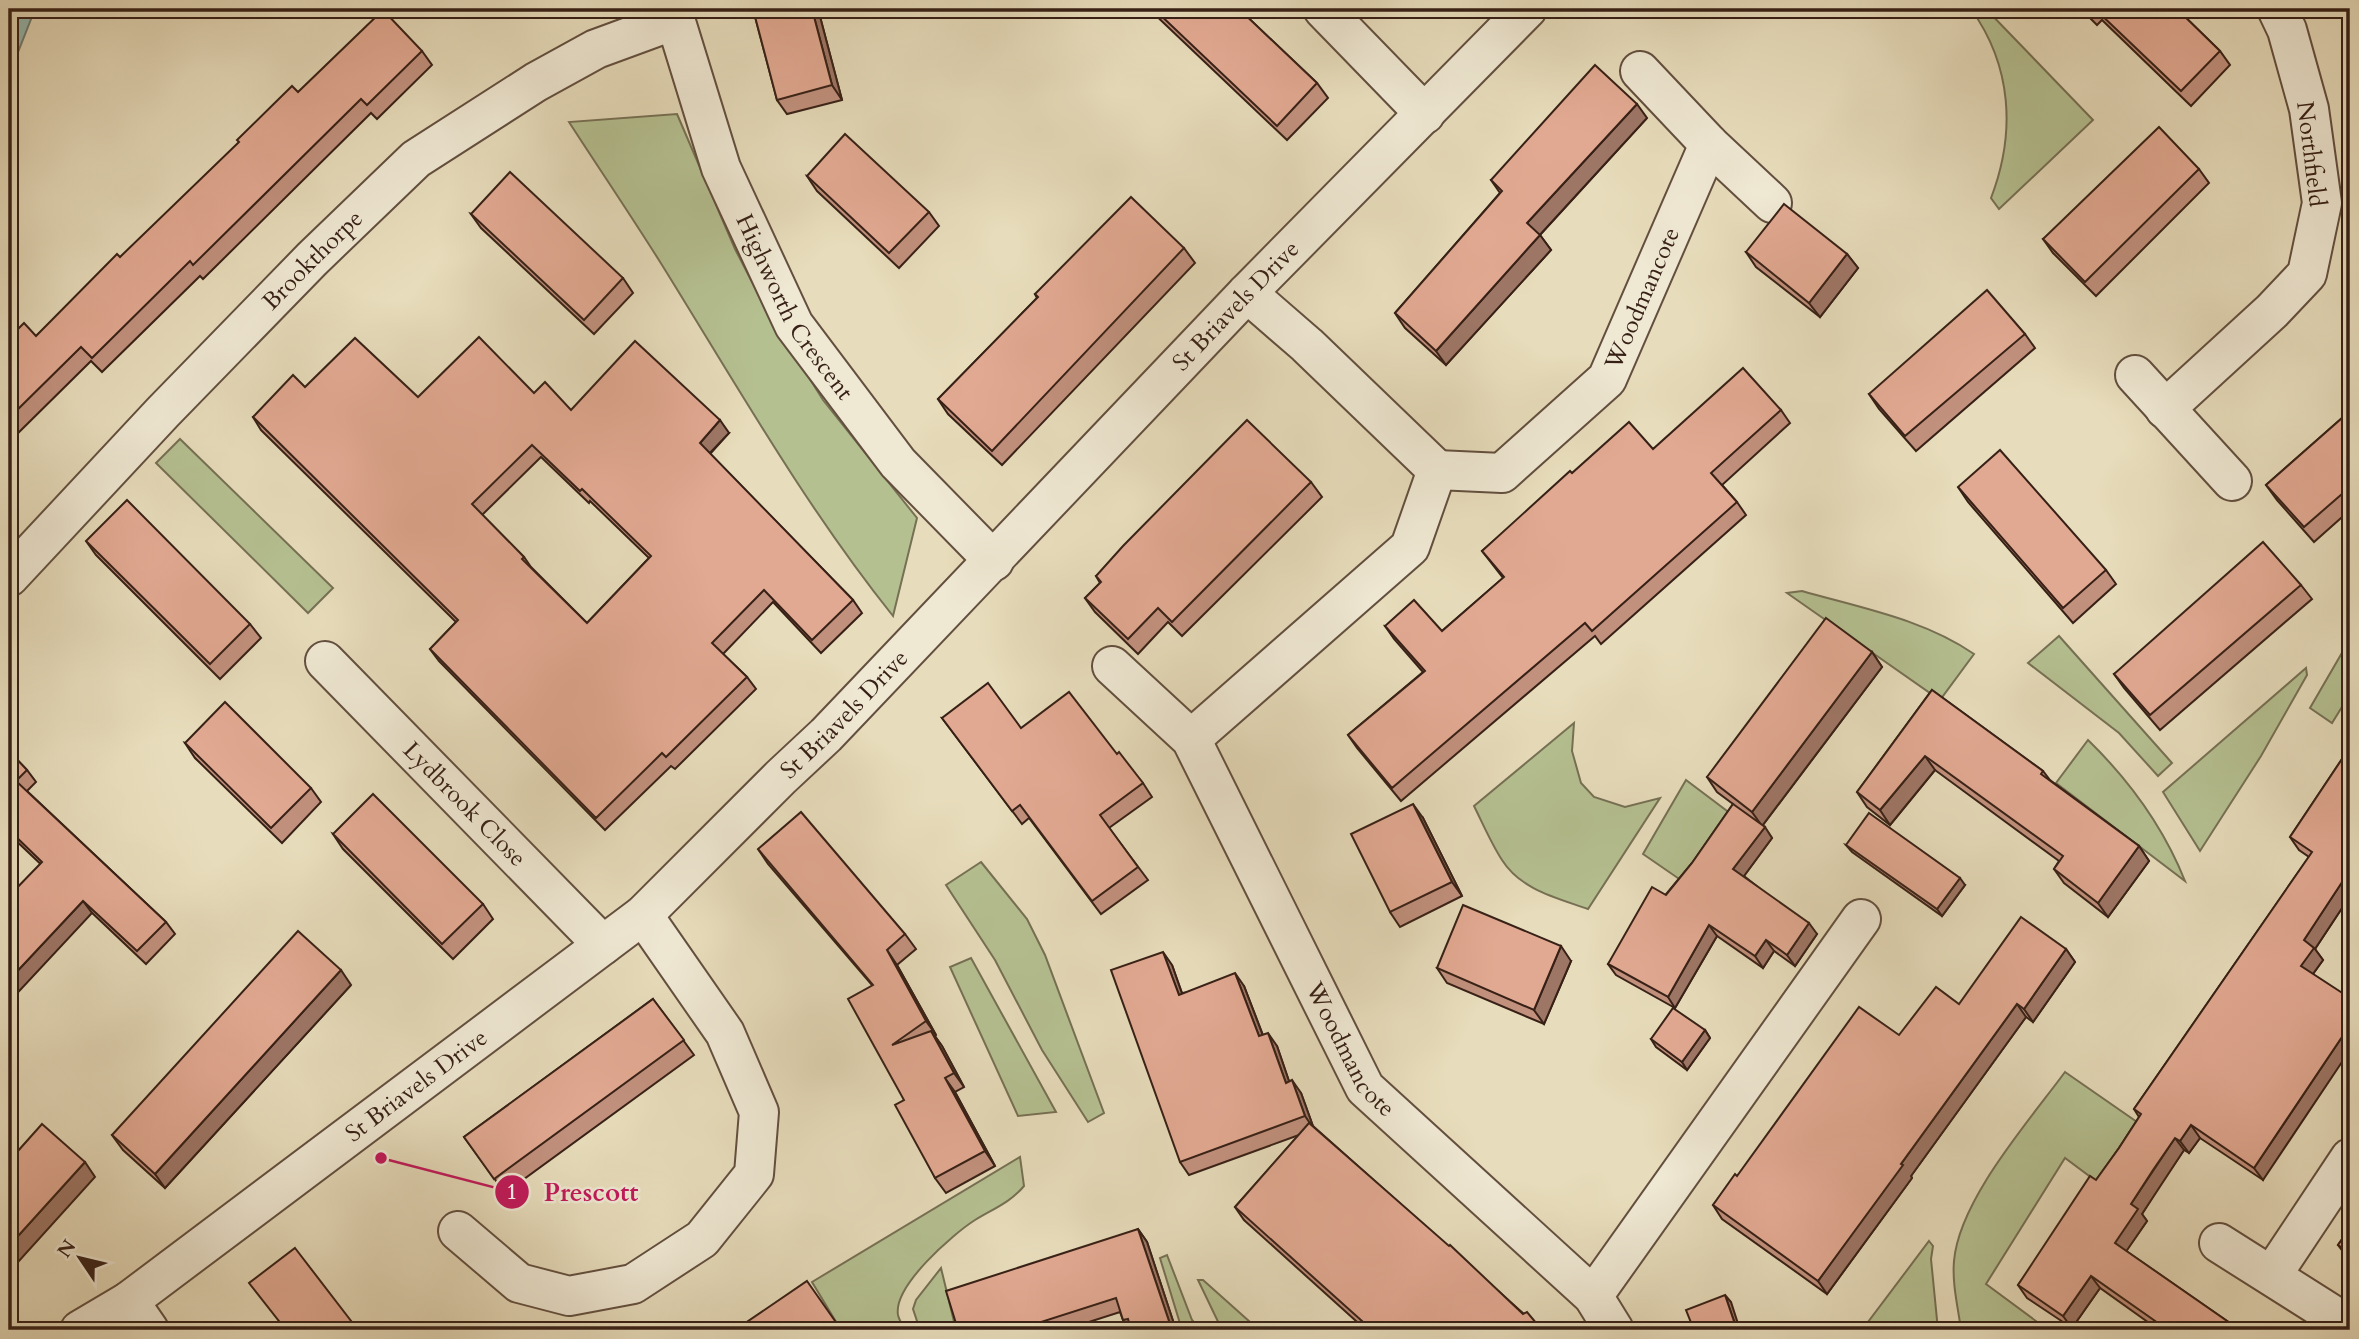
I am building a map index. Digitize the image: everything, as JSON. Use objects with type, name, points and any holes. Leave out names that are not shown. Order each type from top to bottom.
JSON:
[{"type":"street","points":[[1322,9],[1424,114]]},
{"type":"street","name":"St Briavels Drive","points":[[80,1330],[139,1316],[643,915],[826,735],[1247,293],[1527,9]]},
{"type":"street","name":"Northfield","points":[[2165,409],[2272,311],[2307,274],[2322,203],[2309,109],[2287,30],[2277,9]]},
{"type":"street","name":"Highworth Crescent","points":[[674,14],[721,168],[794,325],[898,463],[994,561]]},
{"type":"street","name":"Brookthorpe","points":[[9,576],[312,259],[416,159],[536,82],[596,49],[674,14]]},
{"type":"street","points":[[1640,71],[1709,144],[1772,203]]},
{"type":"street","name":"Woodmancote","points":[[1437,470],[1502,472],[1607,379],[1709,144]]},
{"type":"street","points":[[1191,739],[1410,547],[1437,470],[1307,345],[1247,293]]},
{"type":"street","points":[[2135,375],[2232,481]]},
{"type":"street","name":"Lydbrook Close","points":[[325,661],[603,945]]},
{"type":"street","name":"Woodmancote","points":[[1112,666],[1191,739],[1365,1088],[1593,1296],[1614,1330]]},
{"type":"street","points":[[458,1231],[519,1283],[569,1296],[633,1284],[702,1239],[754,1174],[759,1112],[725,1033],[643,915]]},
{"type":"street","points":[[1593,1296],[1861,919]]},
{"type":"street","points":[[2272,1275],[2350,1158]]},
{"type":"street","points":[[2218,1242],[2336,1317]]},
{"type":"green space","points":[[1971,9],[1986,9],[2093,120],[1999,209],[1991,198],[2004,149],[2006,100],[1995,53]]},
{"type":"green space","points":[[677,114],[735,249],[766,309],[823,400],[917,518],[893,616],[801,488],[651,247],[569,122]]},
{"type":"green space","points":[[180,439],[333,588],[308,613],[156,463]]},
{"type":"green space","points":[[1802,591],[1913,623],[1974,654],[1940,700],[1787,593]]},
{"type":"green space","points":[[2059,636],[2172,763],[2158,776],[2119,733],[2028,663]]},
{"type":"green space","points":[[2350,639],[2350,694],[2332,723],[2310,708]]},
{"type":"green space","points":[[2306,668],[2307,675],[2261,756],[2200,851],[2163,792]]},
{"type":"green space","points":[[1574,723],[1572,751],[1581,783],[1594,797],[1625,807],[1660,798],[1588,909],[1540,892],[1519,879],[1502,860],[1474,806]]},
{"type":"green space","points":[[2088,740],[2144,805],[2185,881],[2056,783]]},
{"type":"green space","points":[[1686,780],[1735,817],[1685,883],[1643,854]]},
{"type":"green space","points":[[981,862],[1027,919],[1045,955],[1104,1113],[1088,1122],[1042,1050],[995,960],[946,885]]},
{"type":"green space","points":[[971,958],[1056,1112],[1018,1116],[950,967]]},
{"type":"green space","points":[[2065,1072],[2137,1122],[2096,1181],[2065,1158],[1986,1284],[2048,1330],[1961,1330],[1954,1261],[1968,1213],[2015,1137]]},
{"type":"green space","points":[[1020,1157],[1024,1186],[1019,1192],[953,1237],[914,1276],[899,1303],[898,1315],[905,1330],[841,1330],[812,1282]]},
{"type":"green space","points":[[1929,1241],[1933,1246],[1931,1259],[1938,1330],[1862,1330]]},
{"type":"green space","points":[[1167,1255],[1192,1320],[1201,1330],[1182,1330],[1160,1258]]},
{"type":"green space","points":[[941,1268],[956,1330],[920,1330],[913,1309],[916,1300]]},
{"type":"green space","points":[[1198,1280],[1203,1280],[1259,1330],[1222,1330]]},
{"type":"water","points":[[9,9],[35,9],[9,75]]},
{"type":"building","points":[[753,9],[812,9],[832,85],[777,100]]},
{"type":"building","points":[[1154,9],[1239,9],[1317,83],[1277,126]]},
{"type":"building","points":[[2095,9],[2177,9],[2220,51],[2181,91]]},
{"type":"building","points":[[383,10],[422,51],[367,105],[361,99],[193,265],[190,261],[92,358],[81,347],[9,418],[9,338],[24,323],[36,336],[117,254],[120,257],[239,142],[237,140],[292,86],[298,92]]},
{"type":"building","points":[[1595,65],[1637,104],[1527,223],[1540,235],[1436,351],[1395,313],[1502,191],[1491,180]]},
{"type":"building","points":[[2159,127],[2199,169],[2085,282],[2043,239]]},
{"type":"building","points":[[845,134],[929,212],[889,253],[807,176]]},
{"type":"building","points":[[510,172],[623,278],[584,320],[471,214]]},
{"type":"building","points":[[1131,197],[1184,248],[992,451],[938,399],[1038,297],[1035,294]]},
{"type":"building","points":[[1784,204],[1847,254],[1809,303],[1746,252]]},
{"type":"building","points":[[1987,290],[2025,334],[1905,436],[1869,394]]},
{"type":"building","points":[[479,337],[534,393],[545,382],[571,410],[635,341],[720,420],[700,443],[853,600],[812,640],[764,590],[712,643],[747,677],[666,757],[662,753],[596,818],[430,649],[458,620],[253,417],[293,375],[305,387],[355,338],[418,397]],"holes":[[[532,445],[580,491],[582,489],[651,556],[587,623],[522,559],[524,557],[472,504]]]},
{"type":"building","points":[[1743,368],[1781,410],[1711,473],[1737,502],[1592,631],[1585,623],[1392,788],[1348,735],[1425,671],[1385,626],[1414,600],[1442,631],[1504,577],[1482,551],[1570,471],[1572,473],[1629,422],[1653,449]]},
{"type":"building","points":[[2350,411],[2350,487],[2304,527],[2266,485]]},
{"type":"building","points":[[1247,420],[1311,482],[1172,622],[1158,608],[1128,639],[1085,598],[1101,582],[1096,576]]},
{"type":"building","points":[[2000,450],[2106,570],[2063,608],[1958,487]]},
{"type":"building","points":[[127,500],[250,624],[210,664],[86,541]]},
{"type":"building","points":[[2263,542],[2301,585],[2150,715],[2114,674]]},
{"type":"building","points":[[1826,618],[1872,652],[1752,812],[1707,777]]},
{"type":"building","points":[[988,683],[1021,728],[1069,692],[1143,783],[1100,815],[1138,867],[1092,901],[1020,805],[1012,811],[942,718]]},
{"type":"building","points":[[1932,690],[2043,771],[2041,774],[2139,846],[2098,903],[2054,869],[2063,856],[1925,756],[1880,810],[1857,792]]},
{"type":"building","points":[[225,702],[311,788],[271,828],[185,743]]},
{"type":"building","points":[[2350,747],[2350,870],[2304,940],[2314,948],[2301,966],[2350,998],[2350,1025],[2254,1168],[2191,1125],[2180,1141],[2175,1138],[2131,1204],[2138,1209],[2115,1243],[2240,1330],[2168,1330],[2091,1276],[2063,1316],[2018,1285],[2090,1176],[2096,1180],[2119,1148],[2141,1114],[2134,1109],[2312,852],[2290,837]]},
{"type":"building","points":[[9,751],[27,770],[16,781],[166,922],[137,951],[83,901],[9,980],[9,896],[42,862],[9,830]]},
{"type":"building","points":[[373,794],[483,904],[442,944],[333,834]]},
{"type":"building","points":[[1413,804],[1452,882],[1390,912],[1351,834]]},
{"type":"building","points":[[1733,804],[1765,827],[1733,869],[1809,923],[1787,955],[1766,940],[1755,956],[1709,925],[1668,997],[1608,964],[1652,887],[1666,895]]},
{"type":"building","points":[[801,812],[905,934],[887,950],[926,1021],[892,1045],[931,1031],[954,1073],[945,1078],[985,1151],[935,1178],[895,1105],[904,1100],[848,999],[873,985],[758,849]]},
{"type":"building","points":[[1869,813],[1960,878],[1937,909],[1846,845]]},
{"type":"building","points":[[1463,905],[1561,946],[1534,1010],[1437,968]]},
{"type":"building","points":[[2021,917],[2066,949],[2024,1009],[2017,1004],[1818,1281],[1713,1205],[1735,1174],[1737,1176],[1859,1007],[1899,1035],[1936,987],[1959,1004]]},
{"type":"building","points":[[298,931],[341,970],[155,1174],[112,1135]]},
{"type":"building","points":[[1163,952],[1179,995],[1235,973],[1259,1036],[1268,1033],[1286,1083],[1292,1080],[1305,1116],[1180,1162],[1111,970]]},
{"type":"building","points":[[653,999],[684,1040],[494,1179],[464,1137]]},
{"type":"building","points":[[1673,1008],[1705,1030],[1682,1062],[1651,1039]]},
{"type":"building","points":[[1309,1123],[1450,1245],[1523,1314],[1527,1312],[1542,1330],[1372,1330],[1235,1207]]},
{"type":"building","points":[[42,1124],[85,1162],[9,1246],[9,1161]]},
{"type":"building","points":[[2350,1228],[2350,1253],[2338,1245]]},
{"type":"building","points":[[1138,1229],[1172,1330],[1131,1330],[1128,1319],[1123,1320],[1116,1298],[1016,1330],[958,1330],[946,1291]]},
{"type":"building","points":[[295,1248],[358,1330],[286,1330],[249,1283]]},
{"type":"building","points":[[807,1281],[840,1328],[735,1330]]},
{"type":"building","points":[[1725,1295],[1737,1330],[1694,1330],[1686,1310]]},
{"type":"place","name":"Prescott","points":[[381,1158]]}]
